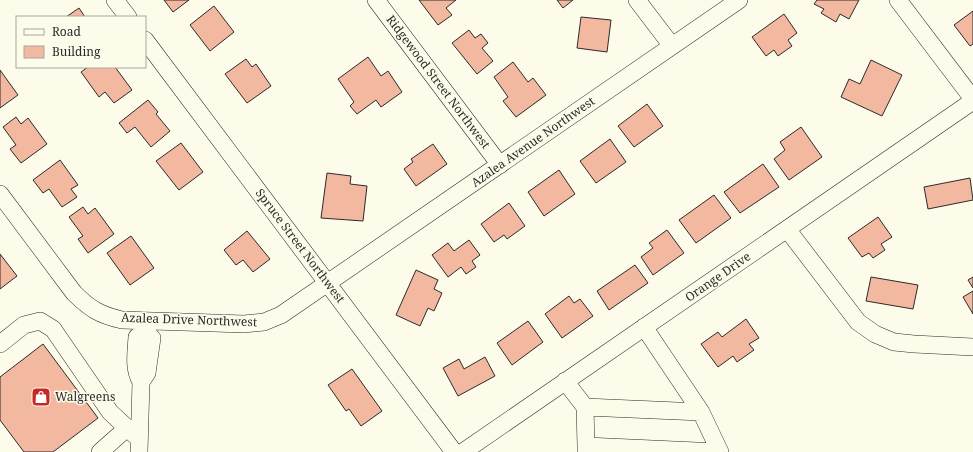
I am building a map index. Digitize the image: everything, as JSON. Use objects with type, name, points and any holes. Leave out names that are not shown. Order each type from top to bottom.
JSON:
[{"type":"street","points":[[115,0],[127,16]]},
{"type":"street","name":"Ridgewood Street Northwest","points":[[376,0],[500,165]]},
{"type":"street","points":[[637,0],[672,46]]},
{"type":"street","name":"Azalea Avenue Northwest","points":[[328,283],[739,0]]},
{"type":"street","points":[[898,0],[973,100]]},
{"type":"street","name":"Spruce Street Northwest","points":[[146,41],[454,452]]},
{"type":"street","name":"Orange Drive","points":[[463,452],[973,100]]},
{"type":"street","name":"Azalea Drive Northwest","points":[[0,194],[74,293],[87,306],[104,316],[145,326],[244,324],[264,322],[281,315],[328,283]]},
{"type":"street","points":[[786,229],[858,322],[875,334],[894,342],[907,344],[973,347]]},
{"type":"street","points":[[0,344],[24,326],[40,321],[53,329],[110,412],[135,440]]},
{"type":"street","points":[[135,440],[141,382],[147,374],[152,338],[145,326]]},
{"type":"street","points":[[565,382],[585,407],[586,449],[719,452],[701,412],[644,327]]},
{"type":"street","points":[[585,407],[701,412]]},
{"type":"street","points":[[100,452],[135,440]]},
{"type":"building","points":[[164,0],[189,0],[173,12]]},
{"type":"building","points":[[419,0],[456,0],[446,8],[452,15],[438,25]]},
{"type":"building","points":[[557,0],[573,0],[563,8]]},
{"type":"building","points":[[817,0],[859,0],[849,19],[840,14],[836,22],[821,13],[824,9],[814,4]]},
{"type":"building","points":[[214,6],[234,32],[210,51],[190,25]]},
{"type":"building","points":[[79,8],[84,16],[67,16]]},
{"type":"building","points":[[973,11],[973,44],[970,46],[954,25]]},
{"type":"building","points":[[784,14],[797,33],[788,40],[792,46],[778,56],[774,50],[766,56],[752,37]]},
{"type":"building","points":[[581,17],[611,20],[607,52],[577,48]]},
{"type":"building","points":[[469,30],[475,38],[481,34],[488,43],[482,48],[493,61],[477,74],[452,43]]},
{"type":"building","points":[[368,57],[381,76],[388,71],[402,92],[381,107],[376,100],[357,114],[350,106],[354,102],[338,79]]},
{"type":"building","points":[[246,59],[252,67],[256,64],[271,86],[247,103],[225,74]]},
{"type":"building","points":[[871,60],[902,75],[882,116],[841,97],[849,79],[860,84]]},
{"type":"building","points":[[513,62],[528,82],[533,78],[546,95],[516,117],[503,101],[508,97],[494,77]]},
{"type":"building","points":[[87,68],[116,68],[132,90],[114,103],[105,92],[99,97],[81,72]]},
{"type":"building","points":[[0,70],[18,95],[0,108]]},
{"type":"building","points":[[148,100],[158,112],[156,114],[170,131],[151,147],[135,127],[127,133],[119,123]]},
{"type":"building","points":[[647,104],[663,126],[634,147],[618,126]]},
{"type":"building","points":[[16,117],[21,124],[28,118],[47,144],[21,163],[10,149],[16,145],[3,127]]},
{"type":"building","points":[[801,127],[822,157],[789,180],[774,159],[785,150],[780,142]]},
{"type":"building","points":[[610,139],[626,162],[596,183],[580,161]]},
{"type":"building","points":[[181,143],[203,172],[179,190],[156,161]]},
{"type":"building","points":[[433,144],[447,164],[416,186],[404,169],[413,162],[411,159]]},
{"type":"building","points":[[60,160],[78,185],[71,189],[77,197],[62,207],[49,189],[43,193],[33,180]]},
{"type":"building","points":[[763,164],[779,187],[740,213],[724,192]]},
{"type":"building","points":[[559,170],[575,194],[544,216],[528,192]]},
{"type":"building","points":[[327,173],[351,176],[350,184],[367,186],[363,221],[321,218]]},
{"type":"building","points":[[970,178],[973,200],[928,209],[924,187]]},
{"type":"building","points":[[714,195],[731,218],[696,243],[679,220]]},
{"type":"building","points":[[509,203],[525,226],[507,239],[504,235],[494,242],[481,224]]},
{"type":"building","points":[[83,207],[88,214],[95,208],[114,234],[88,253],[78,239],[83,236],[69,217]]},
{"type":"building","points":[[878,217],[892,237],[881,244],[885,250],[873,258],[869,253],[862,257],[848,238]]},
{"type":"building","points":[[667,230],[684,253],[653,275],[641,257],[653,248],[649,243]]},
{"type":"building","points":[[247,231],[270,259],[253,272],[243,260],[236,265],[224,250]]},
{"type":"building","points":[[131,236],[154,268],[130,285],[107,253]]},
{"type":"building","points":[[469,240],[480,255],[472,261],[476,267],[466,274],[461,267],[448,277],[432,255],[448,243],[454,251]]},
{"type":"building","points":[[0,254],[17,276],[0,289]]},
{"type":"building","points":[[635,265],[648,283],[609,310],[597,291]]},
{"type":"building","points":[[416,270],[438,280],[434,289],[442,293],[434,311],[428,308],[420,326],[396,315]]},
{"type":"building","points":[[871,277],[918,285],[913,309],[866,301]]},
{"type":"building","points":[[973,277],[973,288],[968,280]]},
{"type":"building","points":[[973,291],[973,314],[963,297]]},
{"type":"building","points":[[569,296],[574,303],[580,299],[593,316],[562,338],[545,314]]},
{"type":"building","points":[[746,319],[759,338],[749,344],[754,350],[737,362],[733,356],[718,367],[701,344],[718,332],[722,337]]},
{"type":"building","points":[[528,321],[543,342],[512,365],[497,343]]},
{"type":"building","name":"Walgreens","points":[[43,344],[98,418],[53,452],[24,452],[0,420],[0,377]]},
{"type":"building","points":[[485,357],[495,376],[458,396],[443,368],[459,359],[464,369]]},
{"type":"building","points":[[352,369],[382,411],[361,426],[349,409],[346,411],[328,385]]},
{"type":"place","name":"Walgreens","points":[[41,397]]}]
